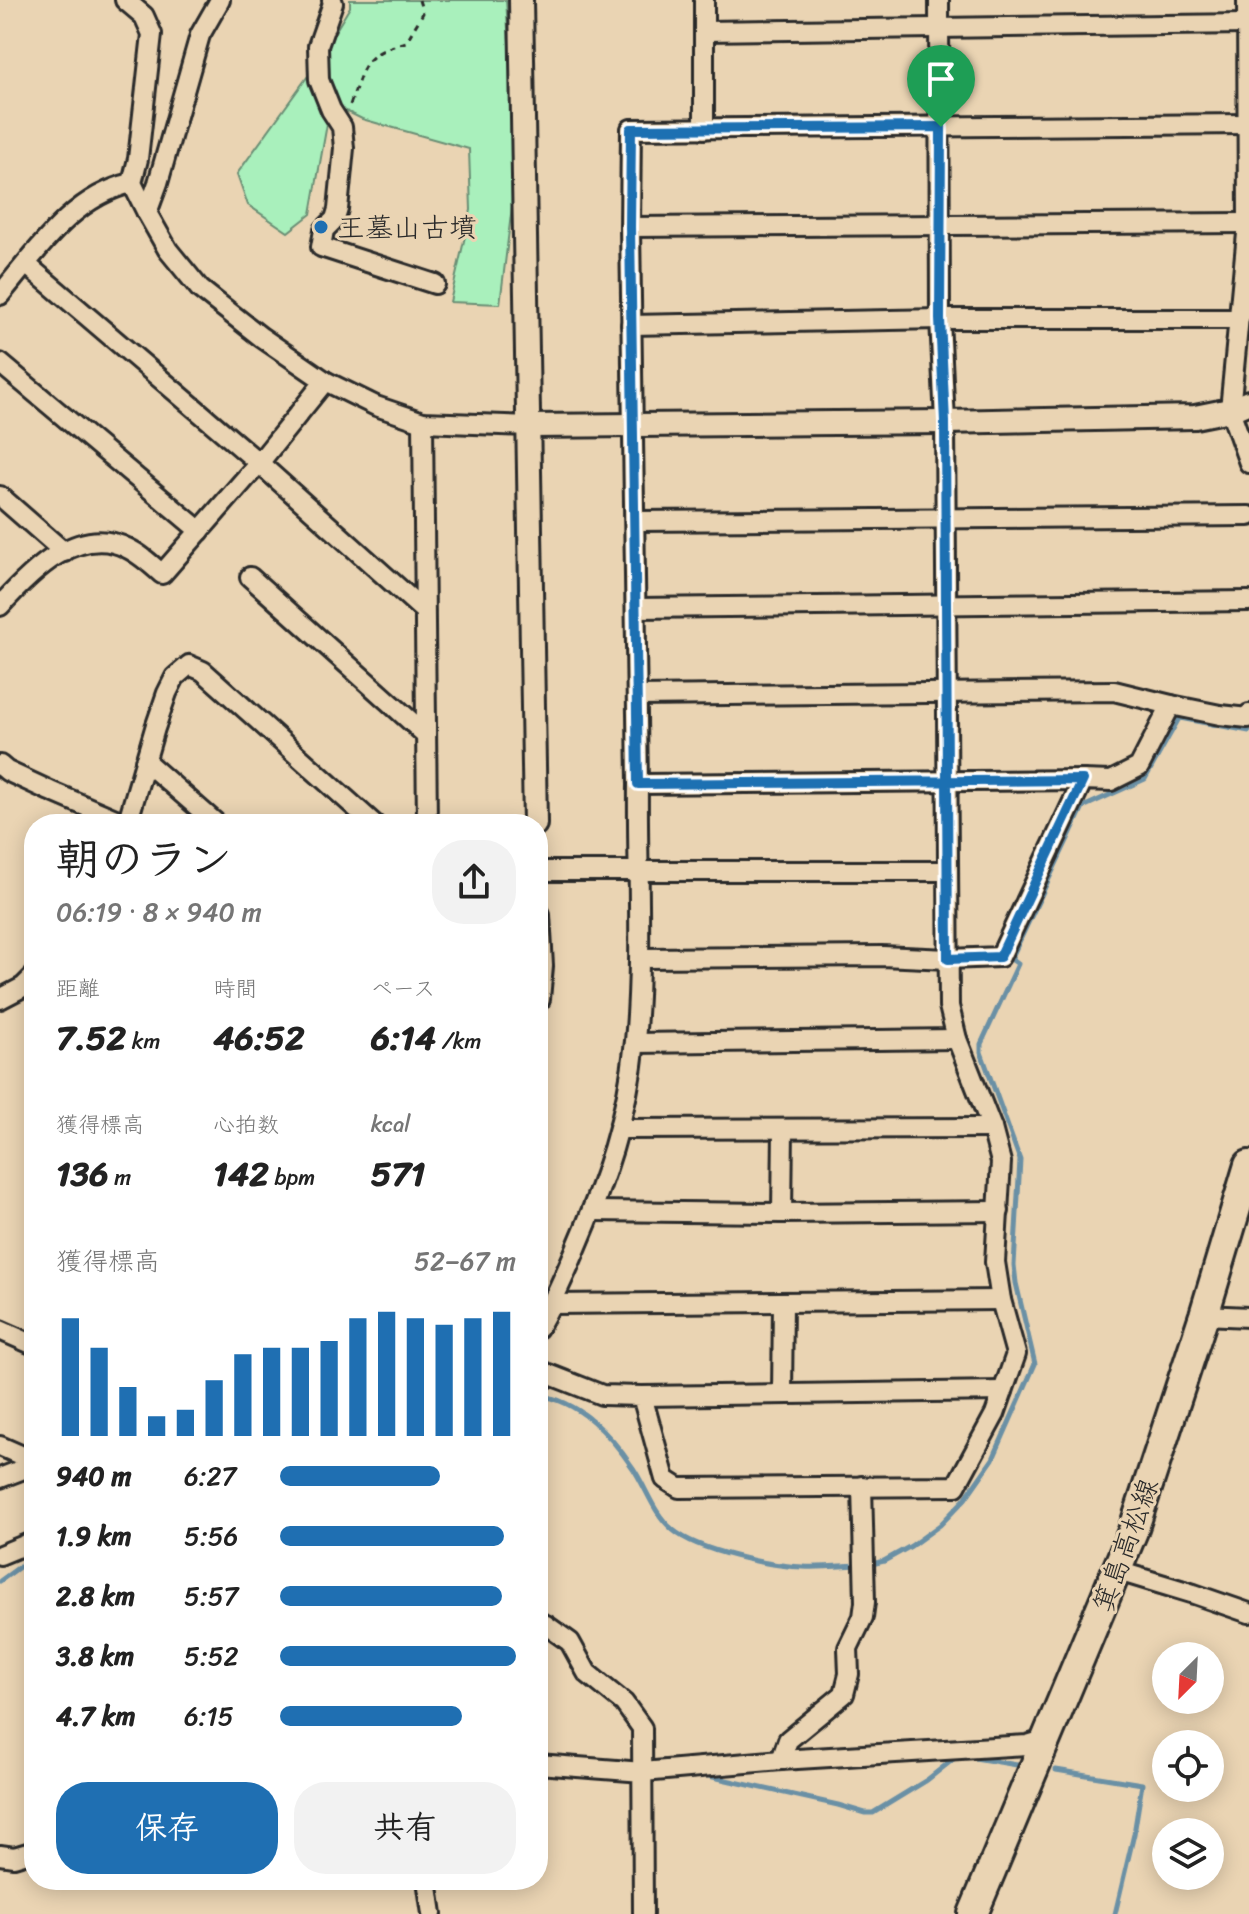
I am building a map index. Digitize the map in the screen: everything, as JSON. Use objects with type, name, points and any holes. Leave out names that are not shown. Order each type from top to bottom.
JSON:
[{"type":"main road","name":"箕島高松線","points":[[973,1914],[1133,1531],[1204,1315],[1249,1165]]},
{"type":"street","points":[[125,0],[144,16],[152,34],[138,159],[132,183],[168,250],[200,289],[261,337],[325,381],[376,406],[423,422],[529,426],[1195,417],[1240,406]]},
{"type":"street","points":[[147,213],[200,35],[220,0]]},
{"type":"street","points":[[332,0],[318,46],[319,80],[331,110],[342,127],[344,148],[338,209],[335,219],[324,230],[321,247],[435,284]]},
{"type":"street","points":[[521,0],[535,814]]},
{"type":"street","points":[[704,0],[704,129]]},
{"type":"street","points":[[642,1396],[665,1479],[679,1488],[956,1486],[995,1414],[1016,1354],[1001,1300],[995,1262],[1001,1162],[992,1128],[957,1039],[949,1006],[939,0]]},
{"type":"street","points":[[1247,0],[1248,223],[1239,319],[1240,406],[1249,463]]},
{"type":"street","points":[[705,31],[1247,24]]},
{"type":"street","points":[[548,1311],[592,1211],[620,1129],[635,1043],[640,958],[631,129],[1249,124]]},
{"type":"street","points":[[0,295],[69,215],[90,199],[132,183]]},
{"type":"street","points":[[630,227],[1248,223]]},
{"type":"street","points":[[26,264],[259,463],[423,610]]},
{"type":"street","points":[[631,325],[940,319],[1239,319]]},
{"type":"street","points":[[0,363],[200,531]]},
{"type":"street","points":[[0,606],[41,565],[82,543],[106,541],[125,546],[162,574],[259,463],[325,381]]},
{"type":"street","points":[[423,422],[427,814]]},
{"type":"street","points":[[0,496],[64,552]]},
{"type":"street","points":[[635,521],[1249,516]]},
{"type":"street","points":[[250,577],[425,734]]},
{"type":"street","points":[[636,608],[1249,601]]},
{"type":"street","points":[[130,814],[167,693],[175,677],[189,665],[203,671],[363,814]]},
{"type":"street","points":[[637,696],[1114,691],[1234,717],[1248,718],[1249,714]]},
{"type":"street","points":[[638,784],[1111,781],[1139,767],[1171,705]]},
{"type":"street","points":[[145,761],[206,814]]},
{"type":"street","points":[[0,765],[104,814]]},
{"type":"street","points":[[640,958],[1000,957],[1083,780]]},
{"type":"street","points":[[548,871],[947,871]]},
{"type":"street","points":[[0,999],[24,986]]},
{"type":"street","points":[[635,1043],[957,1039]]},
{"type":"street","points":[[620,1129],[992,1128]]},
{"type":"street","points":[[782,1213],[783,1129]]},
{"type":"street","points":[[592,1211],[999,1211]]},
{"type":"street","points":[[552,1304],[1001,1300]]},
{"type":"street","points":[[782,1394],[783,1302]]},
{"type":"street","points":[[1204,1315],[1249,1317]]},
{"type":"street","points":[[0,1330],[24,1341]]},
{"type":"street","points":[[548,1374],[602,1395],[1003,1391]]},
{"type":"street","points":[[0,1446],[24,1458]]},
{"type":"street","points":[[0,1478],[24,1467]]},
{"type":"street","points":[[781,1760],[788,1740],[844,1694],[849,1674],[848,1648],[863,1617],[865,1602],[862,1486]]},
{"type":"street","points":[[0,1555],[24,1545]]},
{"type":"street","points":[[1118,1571],[1249,1613]]},
{"type":"street","points":[[548,1626],[570,1642],[587,1673],[624,1703],[642,1728],[643,1914]]},
{"type":"street","points":[[548,1765],[643,1777],[781,1760],[1027,1745],[1047,1739]]},
{"type":"street","points":[[0,1855],[14,1857],[24,1854]]},
{"type":"street","points":[[428,1890],[432,1914]]},
{"type":"path","points":[[342,127],[368,59],[385,48],[406,42],[423,13],[419,0]]},
{"type":"green space","points":[[350,0],[506,0],[513,198],[500,304],[450,302],[471,210],[469,149],[362,119],[342,109],[328,118],[311,214],[288,232],[248,205],[237,174],[310,73],[350,7]]},
{"type":"waterway","points":[[868,1565],[884,1561],[911,1546],[940,1525],[965,1499],[993,1459],[1035,1364],[1014,1265],[1020,1160],[981,1052],[981,1044],[1018,964],[1011,959],[1083,807],[1145,779],[1180,718],[1249,731]]},
{"type":"waterway","points":[[548,1397],[580,1412],[604,1432],[633,1468],[660,1516],[684,1538],[716,1551],[772,1564],[810,1567],[858,1565]]},
{"type":"waterway","points":[[0,1581],[24,1564]]},
{"type":"waterway","points":[[704,1775],[873,1813],[927,1780],[956,1757],[1023,1766]]},
{"type":"waterway","points":[[1056,1770],[1142,1784],[1115,1914]]},
{"type":"place","name":"王墓山古墳","points":[[321,227]]},
{"type":"route","points":[[941,127],[631,129],[638,784],[947,782],[1083,780],[1000,957],[948,959],[947,782],[945,422],[940,319],[941,127]]}]
